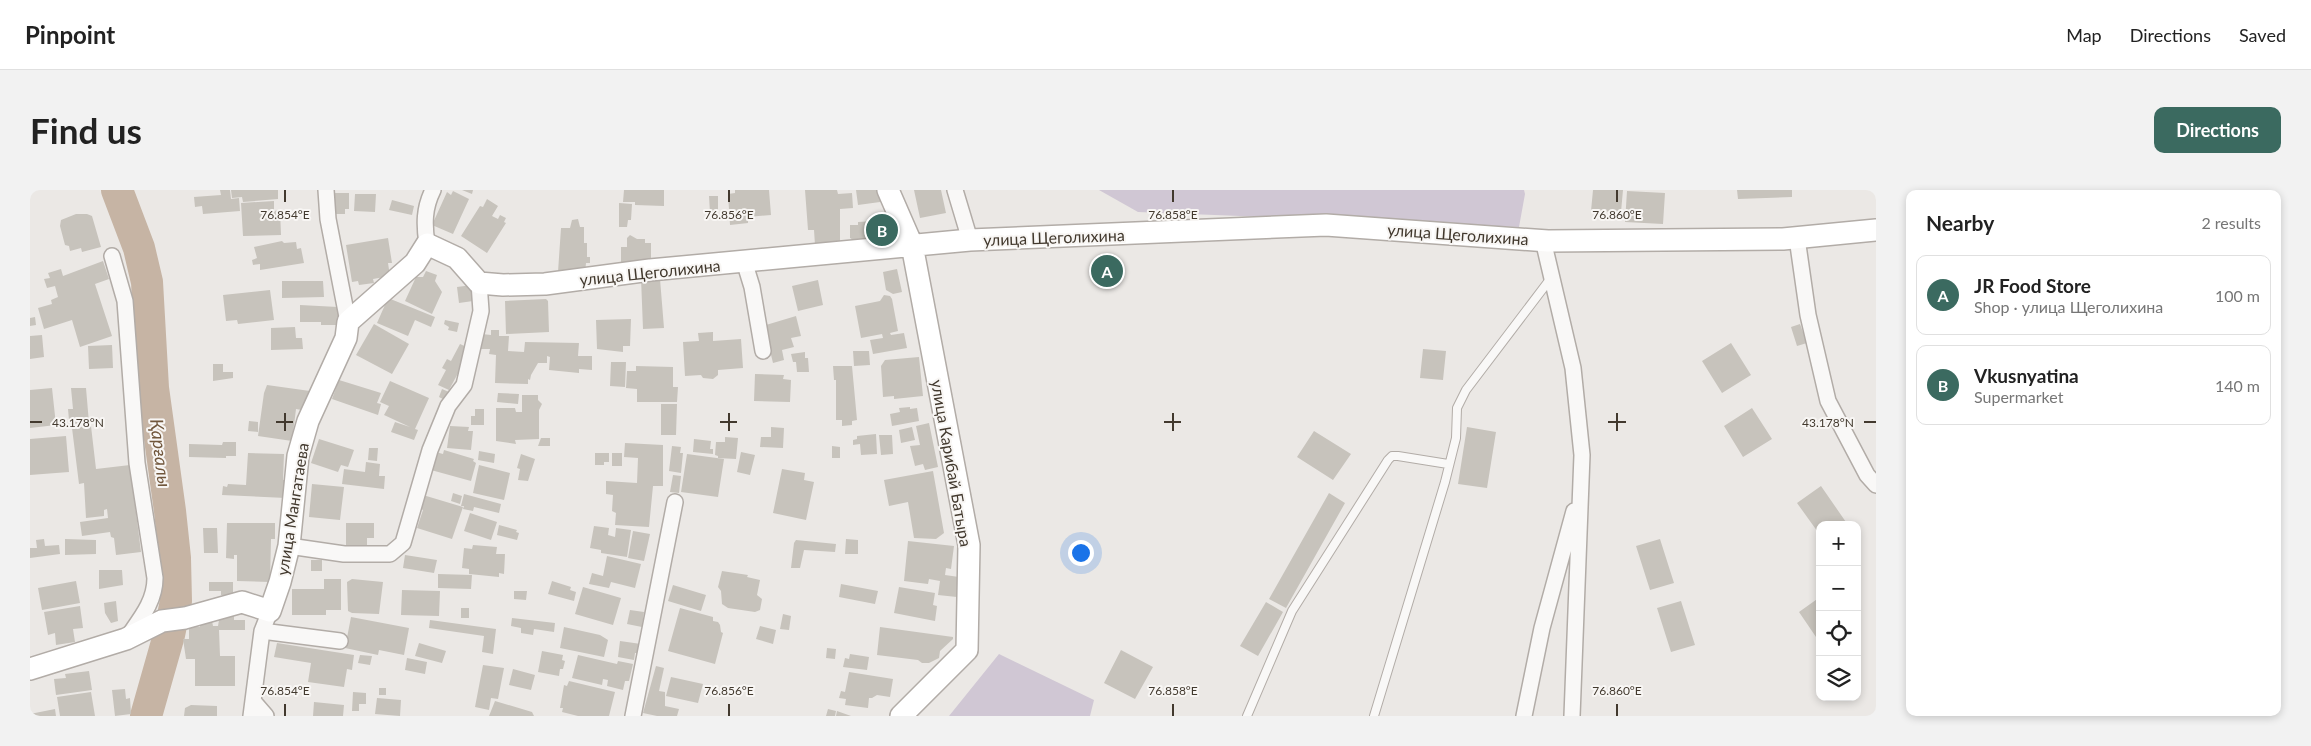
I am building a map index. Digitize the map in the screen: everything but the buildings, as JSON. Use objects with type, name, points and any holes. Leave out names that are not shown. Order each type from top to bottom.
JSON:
[{"type":"street","name":"улица Мангатаева","points":[[252,709],[262,630],[280,582],[289,546],[298,456],[308,421],[346,338],[348,322],[328,219],[326,190]]},
{"type":"street","points":[[348,322],[415,263],[427,244],[424,224],[428,201],[433,190]]},
{"type":"street","name":"улица Карибай Батыра","points":[[888,190],[912,245],[969,545],[967,650],[901,716]]},
{"type":"street","points":[[955,190],[970,240]]},
{"type":"street","name":"улица Щеголихина","points":[[479,283],[503,285],[545,284],[650,270],[970,240],[1326,225],[1544,240],[1797,238],[1876,230]]},
{"type":"street","points":[[1797,238],[1808,315],[1828,401],[1867,475],[1876,486]]},
{"type":"street","points":[[1544,240],[1573,368],[1582,455],[1572,716]]},
{"type":"street","points":[[289,546],[344,554],[390,554],[403,543],[430,450],[448,406],[464,385],[481,311],[479,283],[457,258],[427,244]]},
{"type":"street","points":[[112,256],[125,301],[137,463],[156,578],[156,585],[150,604],[126,639]]},
{"type":"street","points":[[744,261],[752,287],[763,352]]},
{"type":"street","points":[[1524,716],[1542,628],[1581,486]]},
{"type":"street","points":[[633,716],[675,502]]},
{"type":"street","points":[[30,669],[126,639],[162,622],[185,618],[242,602],[270,611]]},
{"type":"street","points":[[262,630],[340,641]]},
{"type":"street","points":[[252,709],[266,716]]},
{"type":"lane","points":[[1374,716],[1445,482],[1456,438],[1457,408],[1466,390],[1553,276]]},
{"type":"lane","points":[[1247,716],[1292,612],[1388,460],[1392,456],[1398,456],[1448,464]]},
{"type":"shaded area","points":[[1099,190],[1524,190],[1525,194],[1519,227],[1138,212]]},
{"type":"shaded area","points":[[999,654],[1094,700],[1090,716],[949,716]]},
{"type":"waterway","name":"Қарғалы","points":[[117,190],[139,248],[147,282],[153,388],[175,558],[176,601],[169,635],[146,716]]},
{"type":"place","name":"Vkusnyatina","points":[[882,230]]},
{"type":"place","name":"JR Food Store","points":[[1107,271]]}]
